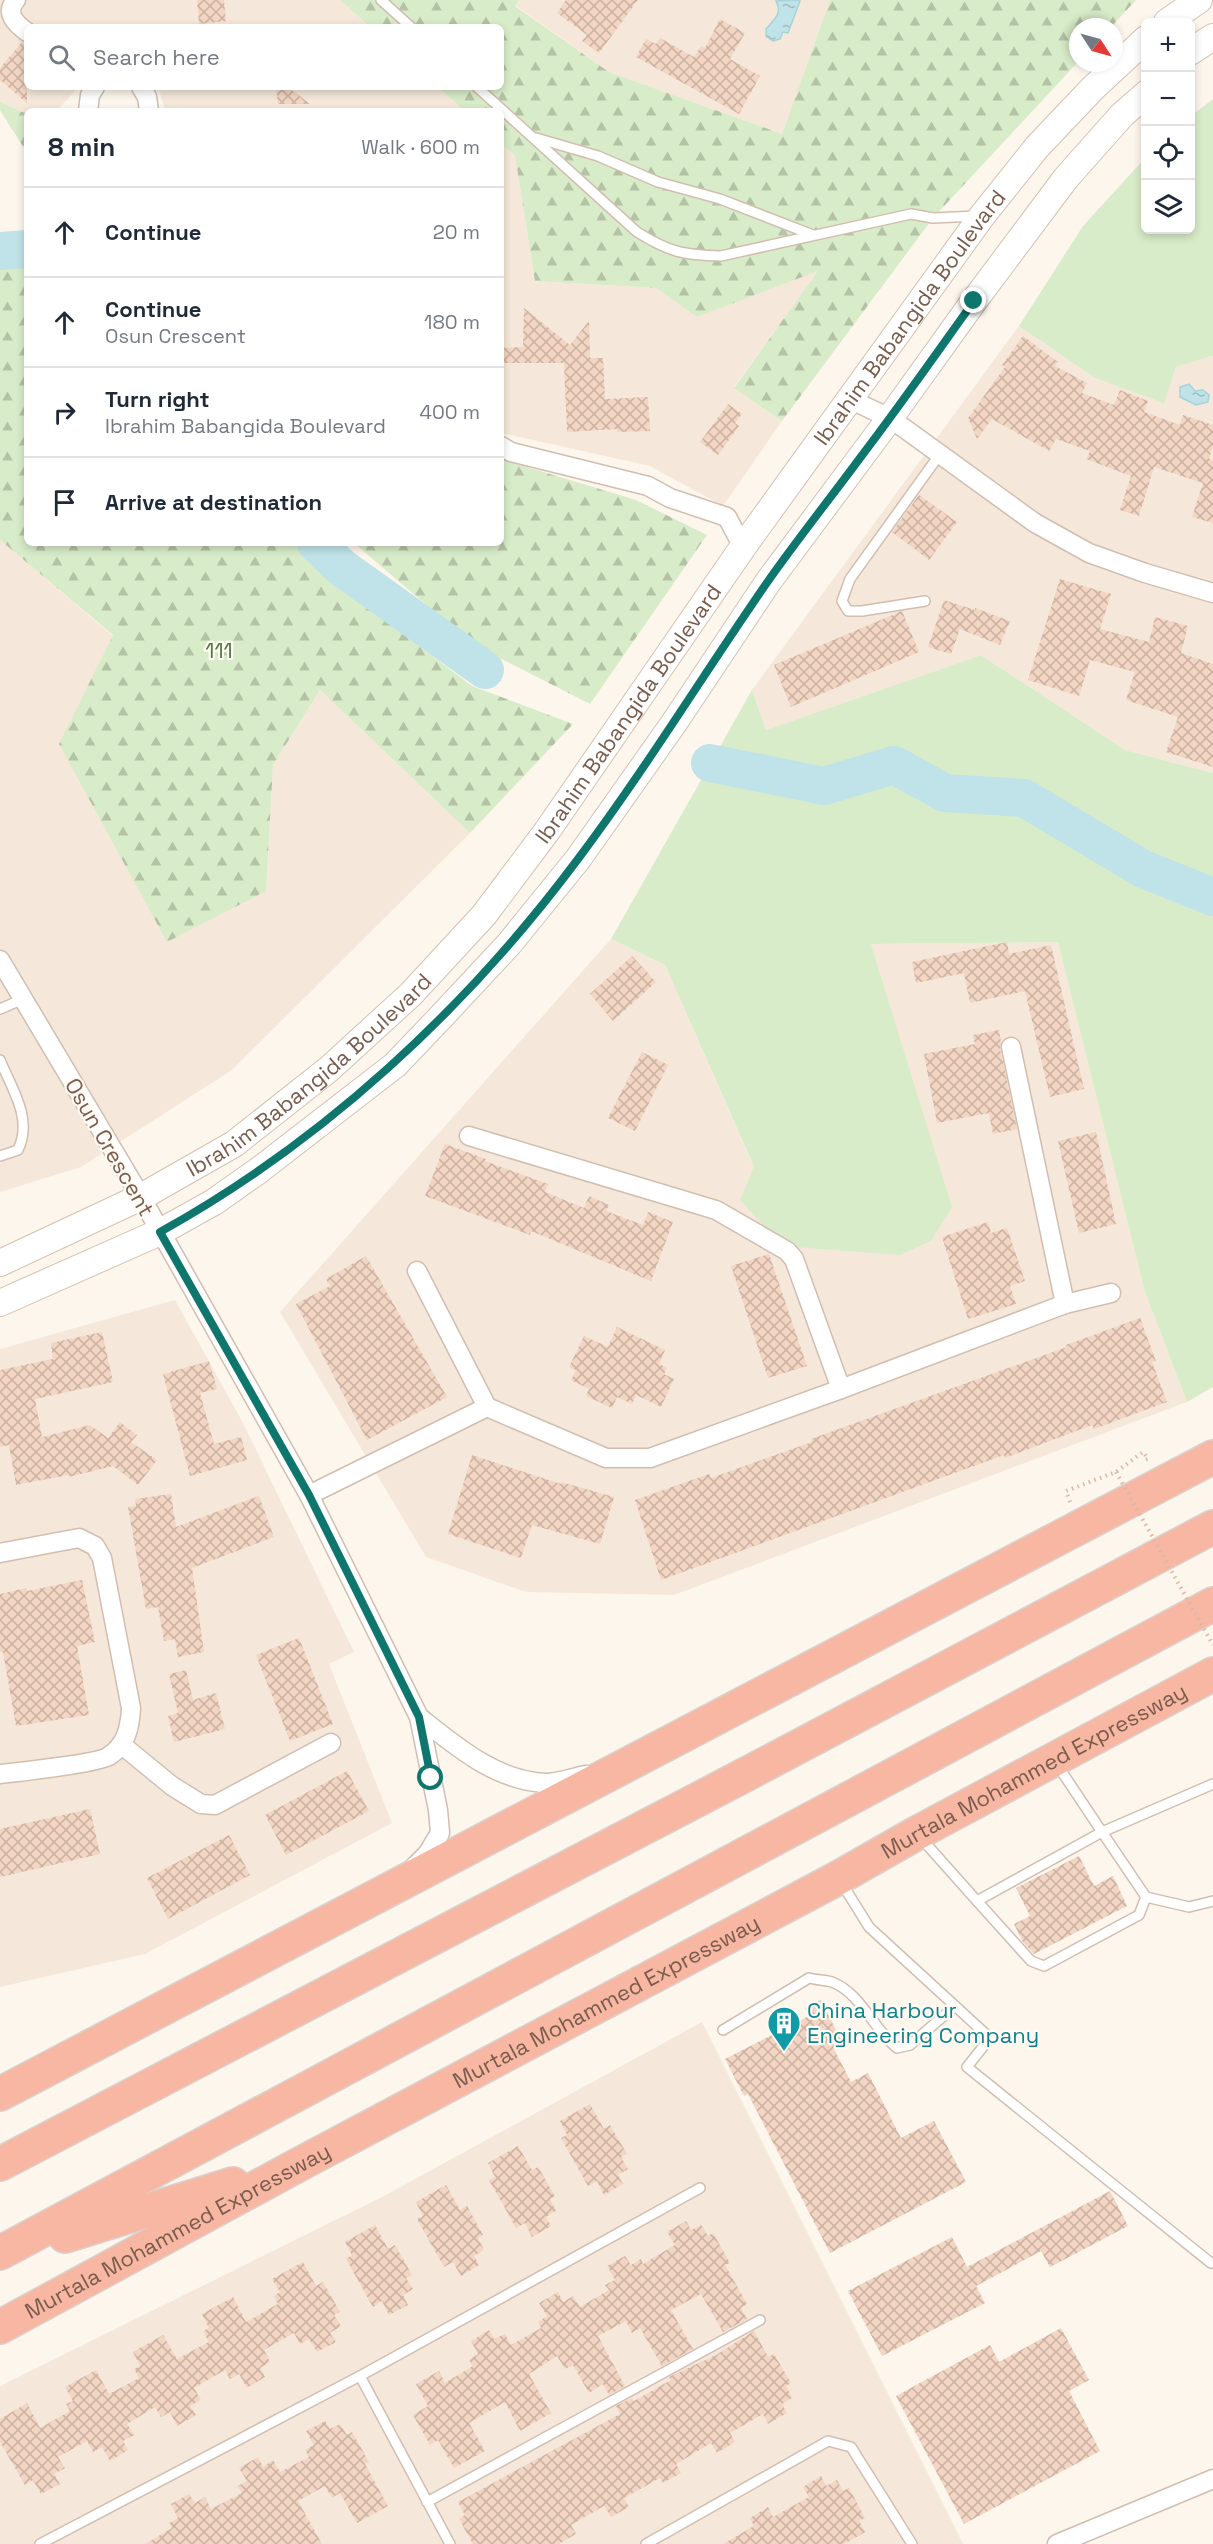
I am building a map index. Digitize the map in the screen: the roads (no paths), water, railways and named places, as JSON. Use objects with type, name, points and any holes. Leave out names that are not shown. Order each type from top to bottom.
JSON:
[{"type":"highway","points":[[0,2094],[380,1897],[624,1766],[1213,1457]]},
{"type":"highway","points":[[0,2164],[729,1784],[1213,1527]]},
{"type":"highway","points":[[0,2253],[1213,1604]]},
{"type":"highway","name":"Murtala Mohammed Expressway","points":[[0,2327],[298,2165],[838,1878],[1213,1674]]},
{"type":"highway","points":[[0,2266],[77,2231],[298,2165]]},
{"type":"street","points":[[16,0],[12,4],[11,15],[24,30]]},
{"type":"street","points":[[1173,18],[1198,0]]},
{"type":"street","points":[[1195,49],[1213,37]]},
{"type":"street","name":"Ibrahim Babangida Boulevard","points":[[0,1263],[141,1197],[234,1144],[329,1069],[411,994],[484,915],[547,831],[743,548],[982,216],[1037,147],[1093,88],[1141,44]]},
{"type":"street","points":[[88,108],[93,90]]},
{"type":"street","points":[[143,90],[147,97],[149,108]]},
{"type":"street","name":"Ibrahim Babangida Boulevard","points":[[0,1304],[160,1232],[214,1202],[258,1171],[394,1065],[509,944],[578,860],[674,723],[768,582],[1066,178],[1122,115],[1141,98]]},
{"type":"street","points":[[849,399],[890,418],[1035,524],[1089,553],[1145,573],[1213,593]]},
{"type":"street","points":[[504,448],[511,452],[648,486],[670,498],[727,517],[743,548]]},
{"type":"street","name":"Osun Crescent","points":[[0,960],[141,1197],[309,1495],[419,1717]]},
{"type":"street","points":[[1011,1047],[1065,1304]]},
{"type":"street","points":[[469,1136],[716,1210],[788,1251],[794,1259],[841,1389]]},
{"type":"street","points":[[417,1271],[487,1407],[606,1458],[650,1458],[1065,1304],[1111,1293]]},
{"type":"street","points":[[309,1495],[487,1407]]},
{"type":"street","points":[[0,1553],[79,1539],[95,1546],[102,1558],[131,1708],[130,1727],[122,1745],[107,1758],[0,1774]]},
{"type":"street","points":[[419,1717],[467,1754],[507,1776],[547,1783],[624,1766]]},
{"type":"street","points":[[380,1897],[428,1853],[440,1833],[438,1810],[419,1717]]},
{"type":"street","points":[[122,1745],[172,1786],[201,1804],[215,1804],[331,1743]]},
{"type":"street","points":[[1057,2544],[1213,2479]]},
{"type":"lane","points":[[381,0],[408,24]]},
{"type":"lane","points":[[480,90],[500,108]]},
{"type":"lane","points":[[504,112],[637,232],[662,248],[694,256],[721,256],[911,214],[933,218],[982,216]]},
{"type":"lane","points":[[532,137],[598,156],[658,182],[720,199],[813,235]]},
{"type":"lane","points":[[924,601],[862,611],[848,611],[842,601],[850,579],[939,454]]},
{"type":"lane","points":[[0,1009],[23,999]]},
{"type":"lane","points":[[0,1060],[25,1119],[24,1138],[18,1150],[0,1156]]},
{"type":"lane","points":[[1053,1760],[1146,1897],[1189,1907],[1213,1901]]},
{"type":"lane","points":[[976,1901],[1102,1832],[1213,1784]]},
{"type":"lane","points":[[917,1833],[1031,1961],[1044,1966],[1139,1915],[1146,1897]]},
{"type":"lane","points":[[838,1878],[869,1927],[990,2038],[967,2067],[1211,2263]]},
{"type":"lane","points":[[723,2030],[809,1978],[833,1983],[851,1996],[885,2039],[897,2048],[910,2044],[955,2006]]},
{"type":"lane","points":[[40,2544],[360,2376],[700,2188]]},
{"type":"lane","points":[[427,2502],[760,2320]]},
{"type":"lane","points":[[360,2376],[450,2544]]},
{"type":"lane","points":[[646,2544],[828,2441],[852,2447],[912,2544]]},
{"type":"water","points":[[776,1],[800,1],[788,33],[783,32],[780,39],[773,41],[766,36],[766,29],[778,13]]},
{"type":"water","points":[[1189,384],[1195,391],[1203,390],[1209,395],[1208,402],[1196,405],[1180,397],[1180,387]]},
{"type":"waterway","points":[[0,251],[24,249]]},
{"type":"waterway","points":[[319,546],[341,567],[485,670]]},
{"type":"waterway","points":[[710,763],[824,786],[894,765],[945,793],[1024,798],[1143,869],[1213,897]]},
{"type":"place","name":"China Harbour Engineering Company","points":[[784,2052]]},
{"type":"park label","name":"111","points":[[219,650]]}]
